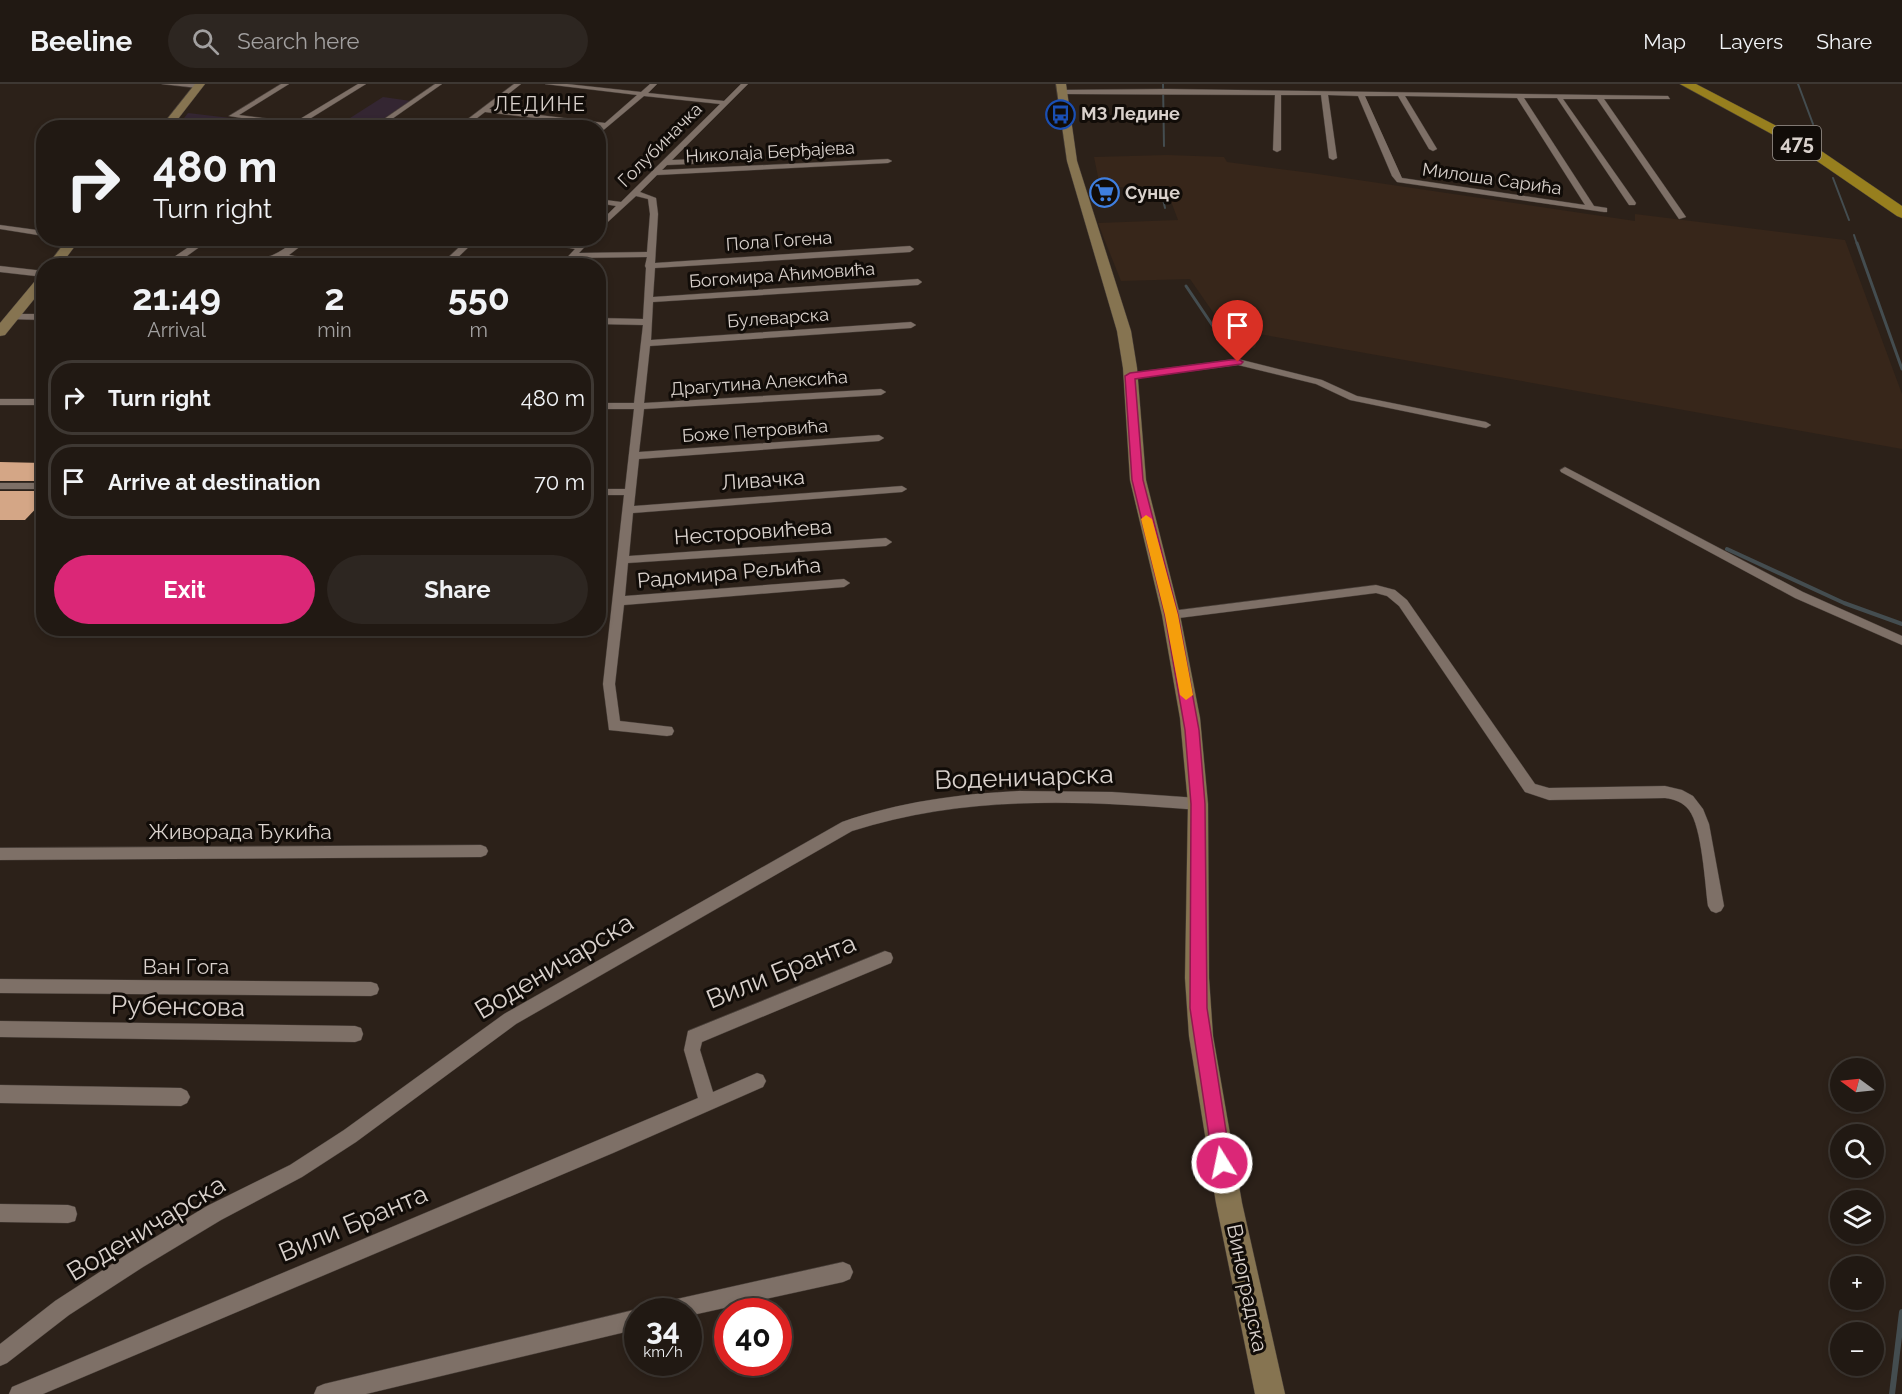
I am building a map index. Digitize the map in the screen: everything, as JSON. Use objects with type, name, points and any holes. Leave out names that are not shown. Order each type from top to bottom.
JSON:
[{"type":"highway","name":"475","points":[[1686,84],[1806,147],[1902,213]]},
{"type":"highway","name":"475","points":[[1704,84],[1806,137],[1849,162],[1902,198]]},
{"type":"street","points":[[165,84],[199,85]]},
{"type":"street","points":[[264,120],[232,116],[286,84]]},
{"type":"street","points":[[304,120],[363,84]]},
{"type":"street","points":[[386,120],[439,84]]},
{"type":"street","points":[[470,120],[518,84]]},
{"type":"street","points":[[549,84],[726,103]]},
{"type":"street","points":[[607,125],[654,84]]},
{"type":"street","name":"Голубиначка","points":[[606,221],[745,84]]},
{"type":"street","points":[[171,120],[199,85]]},
{"type":"street","points":[[1062,88],[1166,91],[1194,87],[1278,93],[1668,98]]},
{"type":"street","name":"Виноградска","points":[[1062,88],[1072,161],[1124,331],[1138,480],[1172,615],[1192,730],[1198,804],[1197,978],[1201,1036],[1229,1203],[1270,1394]]},
{"type":"street","points":[[1277,150],[1278,93]]},
{"type":"street","points":[[1324,93],[1333,158]]},
{"type":"street","name":"Милоша Сарића","points":[[1361,94],[1396,176],[1400,180],[1604,210]]},
{"type":"street","points":[[1401,95],[1433,149]]},
{"type":"street","points":[[1520,97],[1591,208]]},
{"type":"street","points":[[1559,97],[1632,203]]},
{"type":"street","points":[[1599,97],[1682,217]]},
{"type":"street","points":[[483,110],[566,120]]},
{"type":"street","points":[[666,163],[740,159]]},
{"type":"street","name":"Николаја Берђајева","points":[[655,173],[888,161]]},
{"type":"street","points":[[635,193],[654,201],[648,322],[609,684],[614,726],[667,731]]},
{"type":"street","points":[[606,202],[623,205]]},
{"type":"street","points":[[0,227],[36,233]]},
{"type":"street","points":[[59,258],[69,246]]},
{"type":"street","points":[[179,258],[196,246]]},
{"type":"street","points":[[274,258],[282,256],[296,246]]},
{"type":"street","points":[[452,258],[465,246]]},
{"type":"street","points":[[574,246],[581,247]]},
{"type":"street","points":[[573,256],[581,247]]},
{"type":"street","name":"Пола Гогена","points":[[650,266],[910,249]]},
{"type":"street","points":[[573,256],[650,255]]},
{"type":"street","points":[[282,256],[294,258]]},
{"type":"street","points":[[0,269],[36,275]]},
{"type":"street","name":"Богомира Аћимовића","points":[[649,300],[918,282]]},
{"type":"street","points":[[1,330],[36,286]]},
{"type":"street","points":[[12,317],[36,317]]},
{"type":"street","points":[[606,321],[648,322]]},
{"type":"street","name":"Булеварска","points":[[646,343],[911,325]]},
{"type":"street","points":[[1130,376],[1238,362],[1318,382],[1354,398],[1486,425]]},
{"type":"street","name":"Драгутина Алексића","points":[[606,406],[881,392]]},
{"type":"street","points":[[0,402],[36,402]]},
{"type":"street","name":"Боже Петровића","points":[[634,456],[879,438]]},
{"type":"street","points":[[1565,470],[1798,595],[1902,641]]},
{"type":"street","points":[[0,486],[36,486]]},
{"type":"street","name":"Ливачка","points":[[628,510],[902,489]]},
{"type":"street","points":[[606,492],[630,492]]},
{"type":"street","name":"Несторовићева","points":[[622,560],[886,542]]},
{"type":"street","name":"Радомира Рељића","points":[[617,601],[844,583]]},
{"type":"street","points":[[1172,615],[1376,589],[1391,593],[1403,603],[1530,788],[1550,795],[1665,792],[1678,795],[1693,804],[1701,820],[1716,906]]},
{"type":"street","name":"Воденичарска","points":[[0,1356],[62,1308],[136,1260],[214,1213],[296,1171],[350,1136],[510,1019],[847,826],[889,813],[950,802],[978,800],[1078,797],[1198,804]]},
{"type":"street","name":"Живорада Ђукића","points":[[0,854],[480,851]]},
{"type":"street","name":"Вили Бранта","points":[[708,1103],[692,1050],[694,1037],[885,958]]},
{"type":"street","name":"Ван Гога","points":[[0,986],[371,988]]},
{"type":"street","name":"Рубенсова","points":[[0,1029],[355,1034]]},
{"type":"street","name":"Вили Бранта","points":[[19,1394],[757,1081]]},
{"type":"street","points":[[0,1094],[181,1097]]},
{"type":"street","points":[[0,1213],[68,1214]]},
{"type":"street","points":[[702,1303],[843,1272]]},
{"type":"street","points":[[324,1394],[624,1321]]},
{"type":"shaded area","points":[[383,97],[411,101],[382,120],[347,120]]},
{"type":"shaded area","points":[[188,113],[248,120],[182,120]]},
{"type":"shaded area","points":[[1167,155],[1224,157],[1227,162],[1635,221],[1635,214],[1845,240],[1902,394],[1902,449],[1259,334],[1255,348],[1237,347],[1190,279],[1121,281],[1098,223],[1178,220],[1166,188],[1100,187],[1094,157]]},
{"type":"building","points":[[0,462],[36,463],[36,481],[0,481]]},
{"type":"building","points":[[0,491],[36,491],[36,508],[25,520],[0,520]]},
{"type":"waterway","points":[[1163,84],[1164,146]]},
{"type":"waterway","points":[[1798,84],[1813,124]]},
{"type":"waterway","points":[[1833,178],[1849,220]]},
{"type":"waterway","points":[[1163,199],[1165,208]]},
{"type":"waterway","points":[[1854,235],[1857,244]]},
{"type":"waterway","points":[[1857,243],[1902,369]]},
{"type":"waterway","points":[[1186,286],[1231,353]]},
{"type":"waterway","points":[[1727,549],[1844,603],[1902,624]]},
{"type":"waterway","points":[[1892,1394],[1902,1312]]},
{"type":"slow traffic","points":[[1146,519],[1172,615],[1186,695]]},
{"type":"place","name":"МЗ Ледине","points":[[1060,114]]},
{"type":"place","name":"Сунце","points":[[1104,193]]},
{"type":"district","name":"ЛЕДИНЕ","points":[[540,104]]},
{"type":"route","points":[[1222,1163],[1211,1104],[1199,1008],[1197,978],[1198,804],[1192,730],[1172,615],[1138,480],[1134,453],[1130,376],[1238,362]]}]
